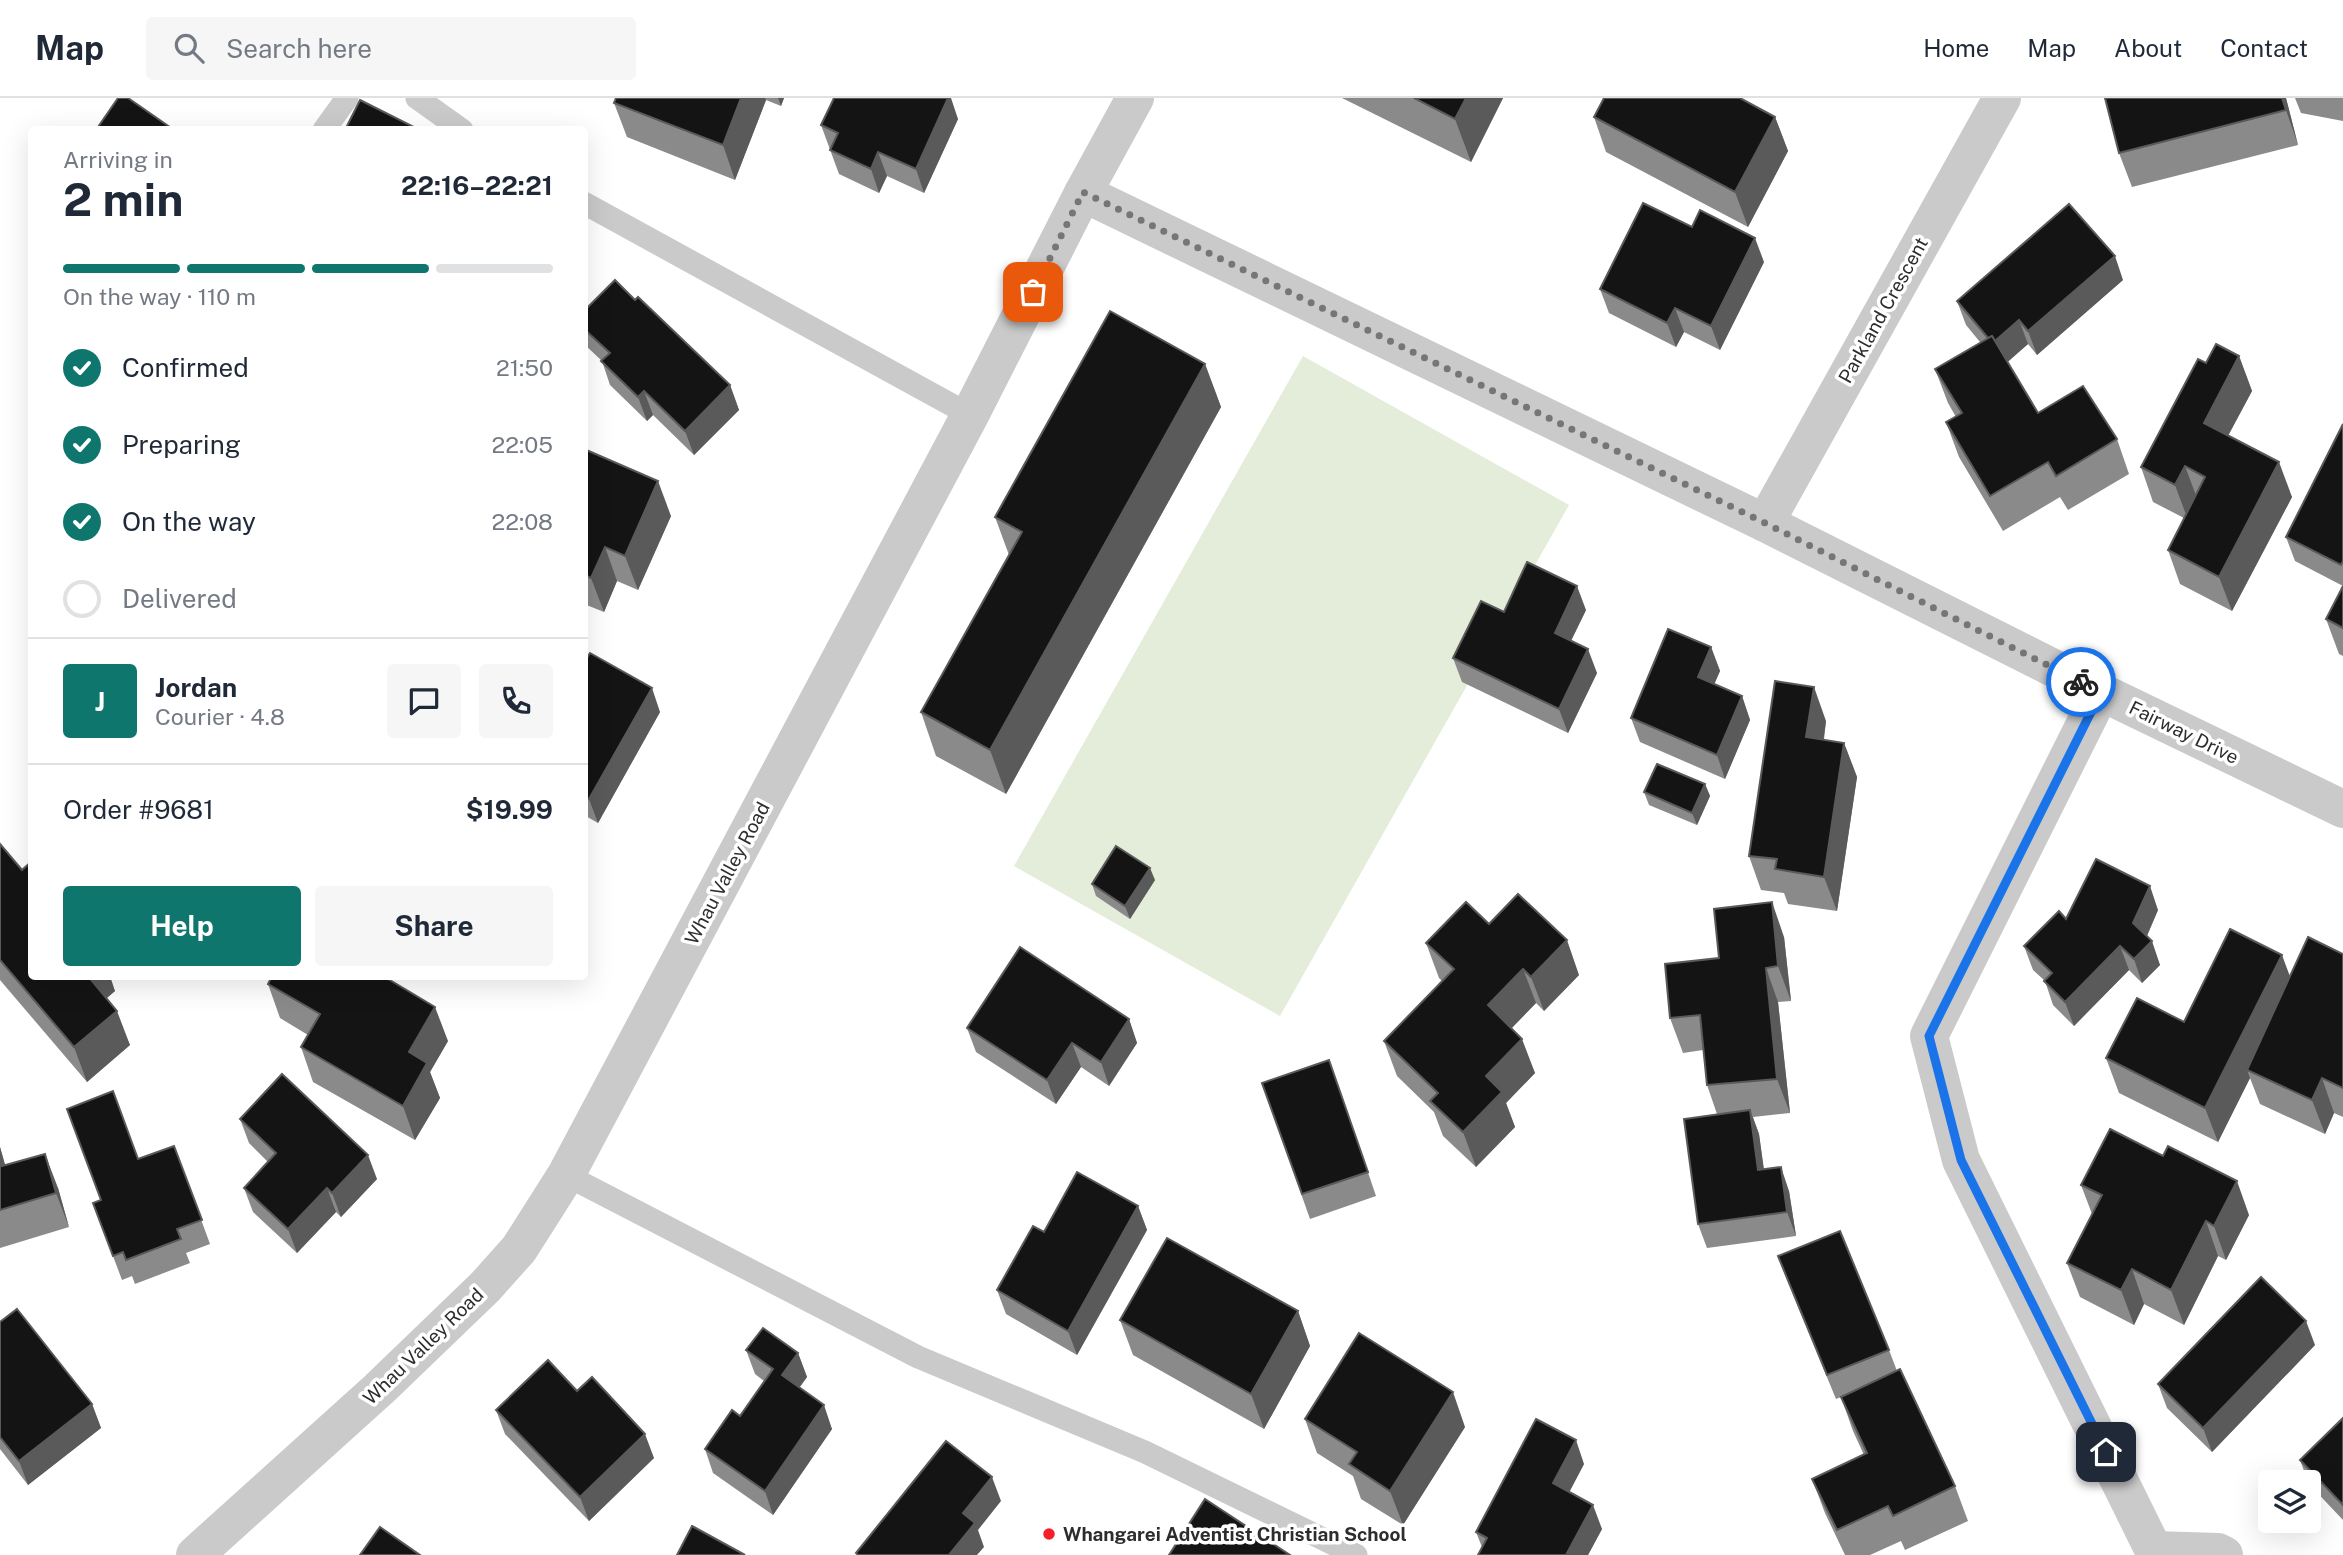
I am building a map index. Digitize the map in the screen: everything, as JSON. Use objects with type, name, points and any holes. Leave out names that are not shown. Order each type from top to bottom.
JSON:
[{"type":"street","name":"Whau Valley Road","points":[[195,1555],[379,1389],[485,1287],[519,1249],[566,1175],[970,415],[1083,192],[1135,98]]},
{"type":"street","name":"Parkland Crescent","points":[[1765,523],[2002,98]]},
{"type":"street","name":"Fairway Drive","points":[[1083,192],[1765,523],[2101,692],[2343,809]]},
{"type":"street","points":[[2101,692],[1929,1036],[1961,1160],[2155,1552],[2218,1552],[2224,1555]]},
{"type":"lane","points":[[327,126],[347,98]]},
{"type":"lane","points":[[417,98],[456,126]]},
{"type":"lane","points":[[588,205],[970,415]]},
{"type":"lane","points":[[566,1175],[918,1357],[1144,1452],[1356,1555]]},
{"type":"green space","points":[[1303,356],[1569,505],[1280,1016],[1014,866]]},
{"type":"building","points":[[118,98],[128,98],[168,126],[99,126]]},
{"type":"building","points":[[616,98],[741,98],[723,145],[614,103]]},
{"type":"building","points":[[834,98],[948,98],[916,169],[878,152],[871,169],[830,150],[838,133],[821,125]]},
{"type":"building","points":[[1414,98],[1466,98],[1455,119]]},
{"type":"building","points":[[1604,98],[1740,98],[1775,117],[1735,192],[1594,117]]},
{"type":"building","points":[[2105,98],[2282,98],[2286,110],[2119,153]]},
{"type":"building","points":[[360,100],[412,126],[347,126]]},
{"type":"building","points":[[1643,203],[1692,227],[1700,210],[1755,238],[1711,326],[1675,308],[1667,323],[1600,289]]},
{"type":"building","points":[[2069,204],[2115,256],[2028,331],[2019,320],[1995,341],[1992,336],[1988,338],[1957,301]]},
{"type":"building","points":[[615,280],[635,300],[638,297],[730,385],[685,431],[644,391],[638,397],[601,361],[610,353],[588,333],[588,307]]},
{"type":"building","points":[[1110,311],[1205,364],[990,750],[921,712],[1022,532],[995,517]]},
{"type":"building","points":[[1992,336],[2038,413],[2083,386],[2117,439],[2056,476],[2048,462],[1990,496],[1946,422],[1962,413],[1935,369]]},
{"type":"building","points":[[2216,344],[2239,356],[2204,423],[2279,462],[2219,577],[2168,550],[2205,477],[2185,466],[2175,485],[2141,467],[2198,359],[2206,363]]},
{"type":"building","points":[[2343,424],[2343,561],[2341,565],[2286,537]]},
{"type":"building","points":[[588,451],[658,481],[625,556],[605,547],[591,578],[588,577]]},
{"type":"building","points":[[1527,562],[1577,586],[1555,633],[1588,649],[1559,709],[1453,658],[1481,601],[1504,612]]},
{"type":"building","points":[[2343,586],[2343,628],[2326,619]]},
{"type":"building","points":[[1668,629],[1711,647],[1698,677],[1742,696],[1717,755],[1631,718]]},
{"type":"building","points":[[590,653],[652,688],[589,799],[588,798]]},
{"type":"building","points":[[1775,681],[1814,687],[1806,737],[1844,743],[1824,877],[1775,869],[1777,859],[1749,856]]},
{"type":"building","points":[[1657,764],[1705,784],[1692,813],[1644,792]]},
{"type":"building","points":[[0,844],[22,870],[28,865],[28,980],[91,980],[117,1011],[74,1047],[0,960]]},
{"type":"building","points":[[1116,846],[1150,868],[1125,906],[1092,884]]},
{"type":"building","points":[[2096,859],[2150,886],[2133,923],[2152,941],[2134,959],[2120,946],[2065,1002],[2044,981],[2052,973],[2024,946],[2059,911],[2066,919]]},
{"type":"building","points":[[1518,894],[1567,940],[1531,977],[1523,969],[1488,1005],[1522,1039],[1486,1076],[1502,1092],[1463,1132],[1430,1101],[1438,1093],[1384,1041],[1454,969],[1426,943],[1466,902],[1489,924]]},
{"type":"building","points":[[1772,902],[1778,966],[1766,968],[1777,1079],[1707,1085],[1700,1015],[1670,1018],[1665,964],[1719,958],[1714,909]]},
{"type":"building","points":[[2230,929],[2282,955],[2205,1108],[2106,1058],[2137,998],[2184,1022]]},
{"type":"building","points":[[2308,937],[2343,954],[2343,1088],[2322,1078],[2312,1100],[2247,1070]]},
{"type":"building","points":[[1020,947],[1129,1019],[1101,1062],[1072,1043],[1047,1080],[967,1028]]},
{"type":"building","points":[[270,980],[390,980],[435,1007],[409,1052],[427,1063],[403,1106],[301,1047],[320,1014],[268,984]]},
{"type":"building","points":[[1329,1060],[1368,1172],[1302,1194],[1262,1083]]},
{"type":"building","points":[[282,1074],[368,1155],[332,1193],[327,1188],[288,1229],[244,1188],[276,1153],[240,1119]]},
{"type":"building","points":[[113,1091],[138,1159],[174,1146],[202,1220],[177,1229],[181,1239],[126,1260],[123,1252],[113,1256],[93,1203],[101,1200],[67,1109]]},
{"type":"building","points":[[1750,1110],[1758,1170],[1781,1167],[1787,1212],[1698,1224],[1684,1119]]},
{"type":"building","points":[[2110,1129],[2163,1156],[2168,1146],[2237,1181],[2214,1226],[2206,1221],[2171,1290],[2132,1269],[2121,1290],[2067,1263],[2102,1195],[2081,1185]]},
{"type":"building","points":[[45,1154],[56,1193],[0,1210],[0,1158],[2,1166]]},
{"type":"building","points":[[1077,1172],[1138,1206],[1068,1331],[997,1290],[1033,1226],[1044,1232]]},
{"type":"building","points":[[1840,1231],[1889,1350],[1827,1375],[1778,1256]]},
{"type":"building","points":[[1167,1238],[1298,1311],[1251,1394],[1120,1320]]},
{"type":"building","points":[[2261,1277],[2306,1321],[2203,1428],[2158,1384]]},
{"type":"building","points":[[17,1309],[92,1404],[19,1461],[0,1437],[0,1322]]},
{"type":"building","points":[[763,1328],[798,1353],[782,1375],[824,1405],[765,1491],[705,1449],[732,1410],[740,1416],[773,1369],[746,1350]]},
{"type":"building","points":[[1359,1333],[1453,1392],[1390,1491],[1349,1464],[1357,1452],[1305,1419]]},
{"type":"building","points":[[548,1360],[577,1391],[592,1377],[645,1434],[580,1497],[496,1410]]},
{"type":"building","points":[[1900,1369],[1955,1486],[1893,1516],[1888,1506],[1837,1530],[1812,1479],[1867,1453],[1841,1397]]},
{"type":"building","points":[[2343,1418],[2343,1505],[2321,1482],[2321,1470],[2310,1470],[2300,1460]]},
{"type":"building","points":[[1536,1419],[1576,1440],[1553,1483],[1593,1505],[1566,1555],[1478,1555],[1487,1538],[1476,1532]]},
{"type":"building","points":[[946,1441],[992,1477],[963,1513],[975,1523],[949,1555],[858,1555],[856,1553]]},
{"type":"building","points":[[1205,1499],[1290,1555],[1169,1555]]},
{"type":"building","points":[[692,1526],[745,1555],[677,1555]]},
{"type":"building","points":[[380,1527],[420,1555],[360,1555]]},
{"type":"way so far","points":[[1033,292],[1083,192],[1765,523],[2081,682]]},
{"type":"place","name":"Whangarei Adventist Christian School","points":[[1049,1534]]},
{"type":"route","points":[[2081,682],[2101,692],[1929,1036],[1961,1160],[2106,1452]]}]
